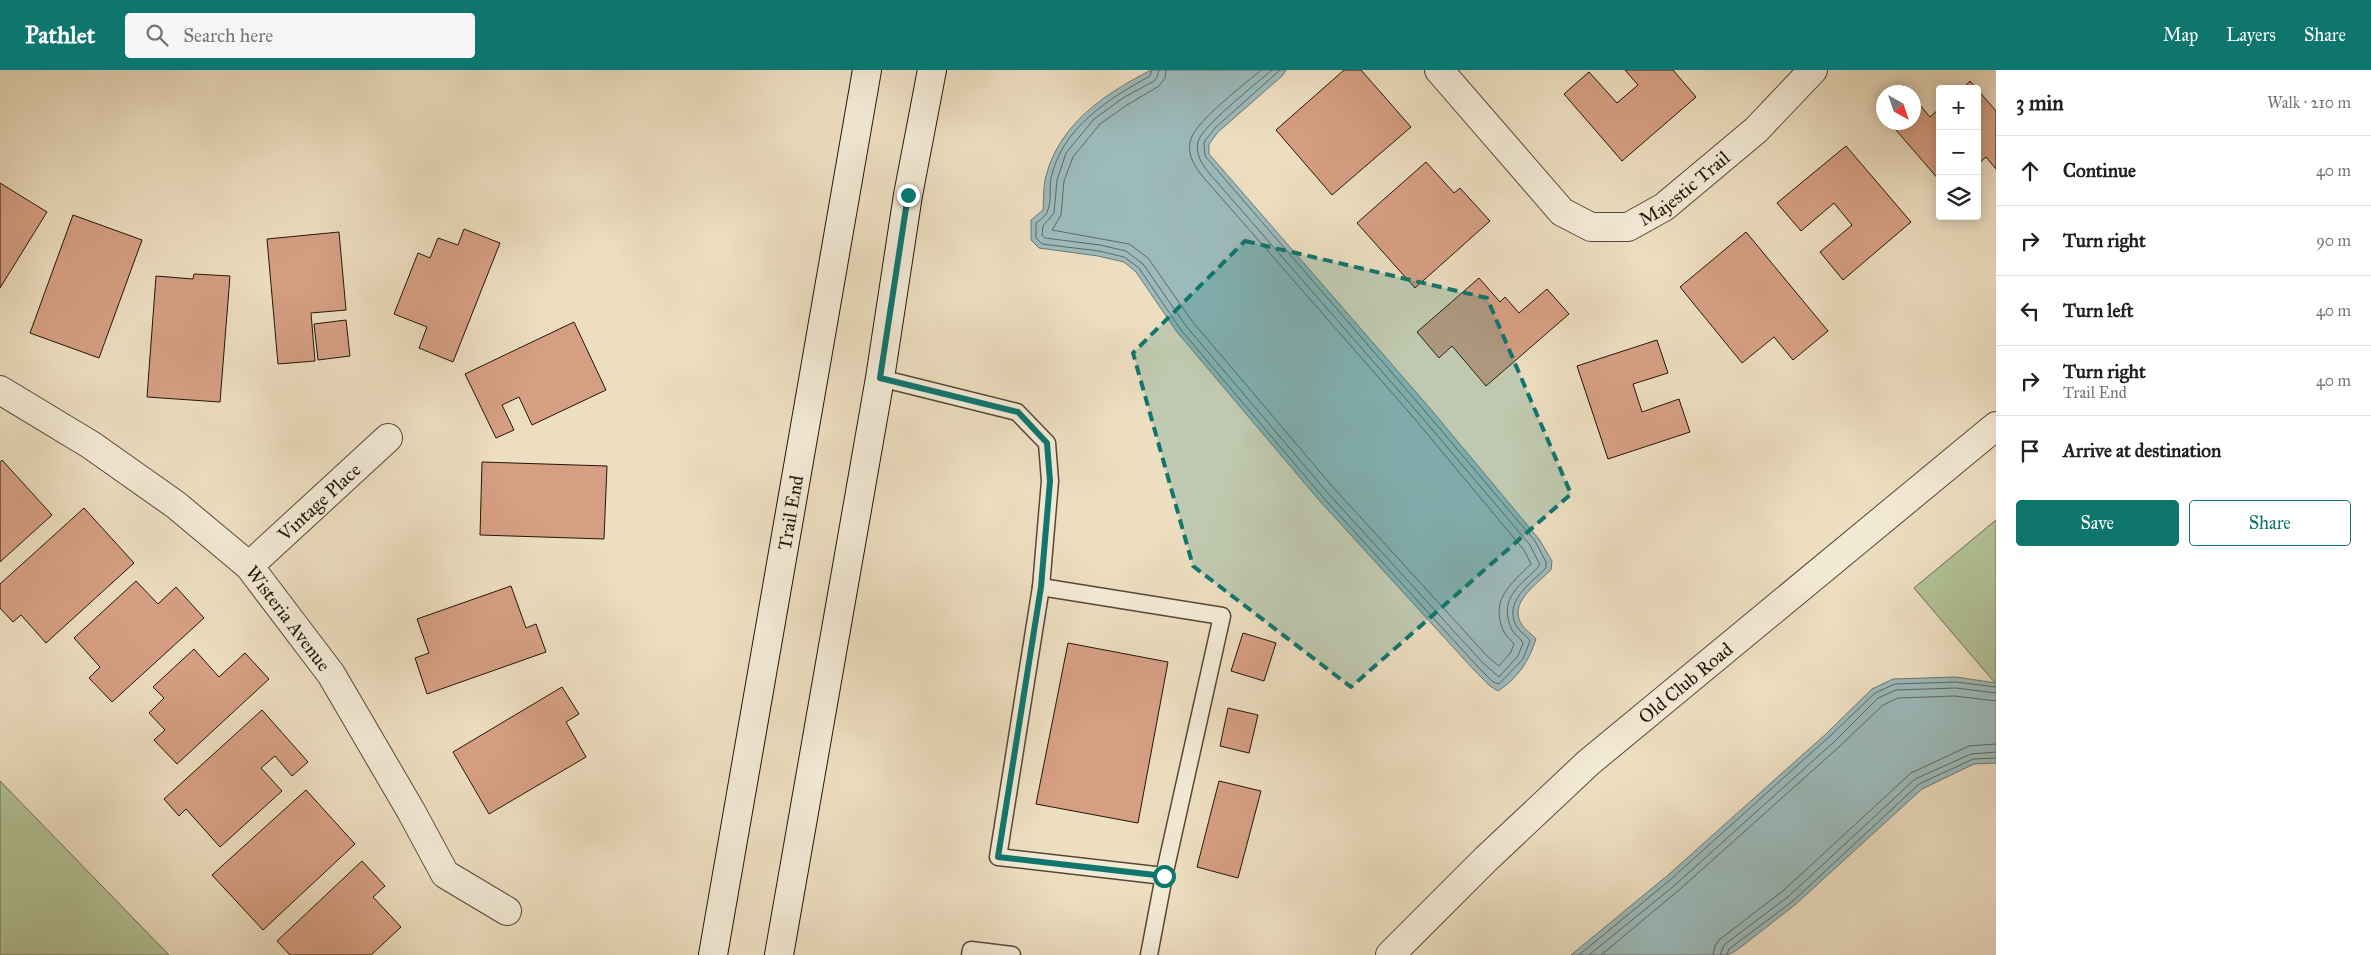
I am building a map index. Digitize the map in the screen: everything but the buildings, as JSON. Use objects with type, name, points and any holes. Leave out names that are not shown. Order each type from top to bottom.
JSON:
[{"type":"street","name":"Trail End","points":[[713,955],[867,70]]},
{"type":"street","points":[[779,955],[880,378],[908,195],[932,70]]},
{"type":"street","name":"Majestic Trail","points":[[1439,70],[1562,212],[1591,227],[1628,227],[1664,206],[1756,130],[1813,70]]},
{"type":"street","name":"Wisteria Avenue","points":[[0,390],[91,445],[176,504],[250,566],[331,674],[412,811],[445,874],[507,911]]},
{"type":"street","name":"Old Club Road","points":[[1390,955],[1486,859],[1588,762],[1996,426]]},
{"type":"street","name":"Vintage Place","points":[[250,566],[388,438]]},
{"type":"lane","points":[[880,378],[1018,412],[1047,443],[1050,481],[1041,587],[998,857],[1164,876]]},
{"type":"lane","points":[[1041,587],[1222,616],[1164,876],[1149,955]]},
{"type":"lane","points":[[970,955],[971,950],[1012,955]]},
{"type":"highlighted area","points":[[1245,241],[1487,298],[1571,494],[1351,687],[1193,566],[1133,353]]},
{"type":"green space","points":[[1996,520],[1996,684],[1914,588]]},
{"type":"green space","points":[[0,781],[169,955],[0,955]]},
{"type":"water","points":[[1151,70],[1286,70],[1282,76],[1218,132],[1209,144],[1209,154],[1428,406],[1539,539],[1552,561],[1551,570],[1526,594],[1518,609],[1518,617],[1522,625],[1536,639],[1533,647],[1517,675],[1498,691],[1490,686],[1474,670],[1318,499],[1177,332],[1136,272],[1124,262],[1098,256],[1039,248],[1031,240],[1031,220],[1043,210],[1046,176],[1062,140],[1073,125],[1101,100]]},
{"type":"water","points":[[1956,677],[1996,683],[1996,763],[1974,764],[1922,789],[1796,904],[1728,955],[1571,955],[1667,876],[1827,733],[1872,689],[1893,679]]},
{"type":"route","points":[[908,195],[880,378],[1018,412],[1047,443],[1050,481],[1041,587],[998,857],[1164,876]]}]
